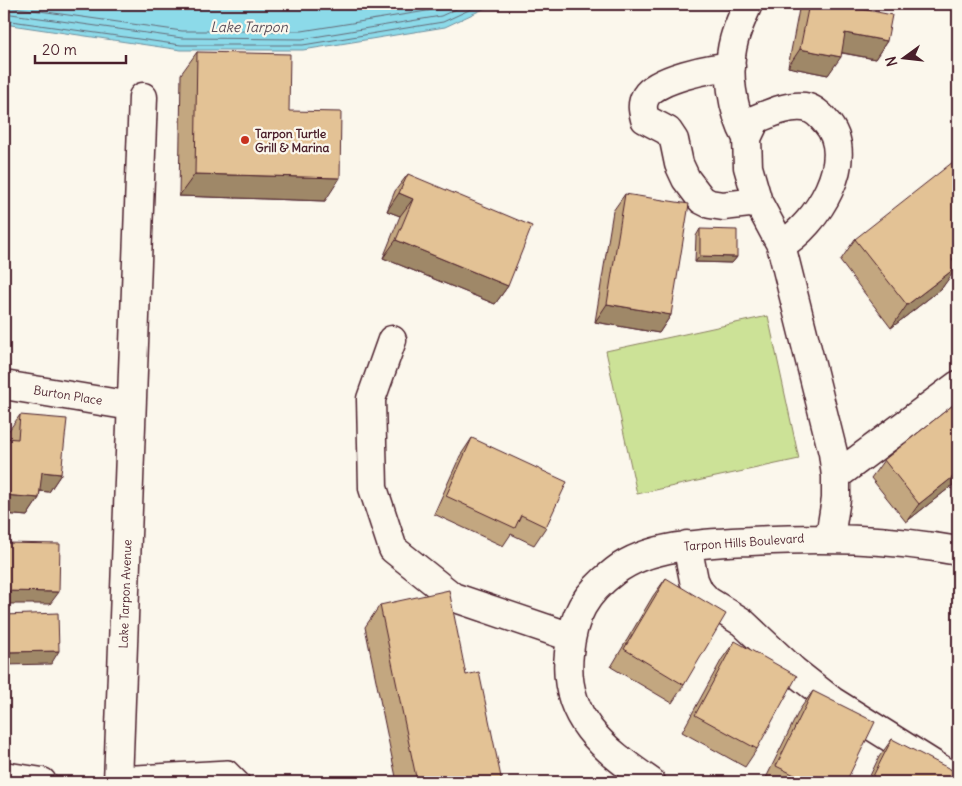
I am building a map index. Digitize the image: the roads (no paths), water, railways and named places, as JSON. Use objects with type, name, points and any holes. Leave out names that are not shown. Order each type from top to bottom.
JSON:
[{"type":"street","points":[[747,138],[739,124],[731,67],[733,41],[748,4]]},
{"type":"street","points":[[731,67],[701,71],[650,91],[645,98],[643,108],[645,119],[668,131],[674,140],[679,164],[686,179],[702,200],[710,204],[722,206],[758,202]]},
{"type":"street","name":"Lake Tarpon Avenue","points":[[118,779],[143,97]]},
{"type":"street","points":[[781,245],[792,239],[811,218],[832,186],[838,146],[832,128],[820,115],[805,107],[780,110],[756,119],[747,138],[748,167],[758,202],[781,245],[830,437],[836,476],[836,499],[830,537]]},
{"type":"street","points":[[392,340],[371,399],[373,488],[392,549],[453,597],[571,636]]},
{"type":"street","name":"Burton Place","points":[[4,385],[131,406]]},
{"type":"street","points":[[836,476],[958,385]]},
{"type":"street","name":"Tarpon Hills Boulevard","points":[[651,782],[601,744],[575,708],[567,672],[571,636],[578,612],[586,597],[616,570],[643,556],[687,545],[830,537],[893,541],[958,551]]},
{"type":"street","points":[[687,545],[694,580],[699,592],[708,601],[742,622],[790,667],[832,701],[958,780]]},
{"type":"street","points":[[4,776],[42,782]]},
{"type":"lane","points":[[118,779],[228,770],[240,782]]},
{"type":"water","name":"Lake Tarpon","points":[[4,4],[494,4],[445,27],[303,50],[181,50],[4,24]]},
{"type":"place","name":"Tarpon Turtle Grill & Marina","points":[[245,140]]}]
